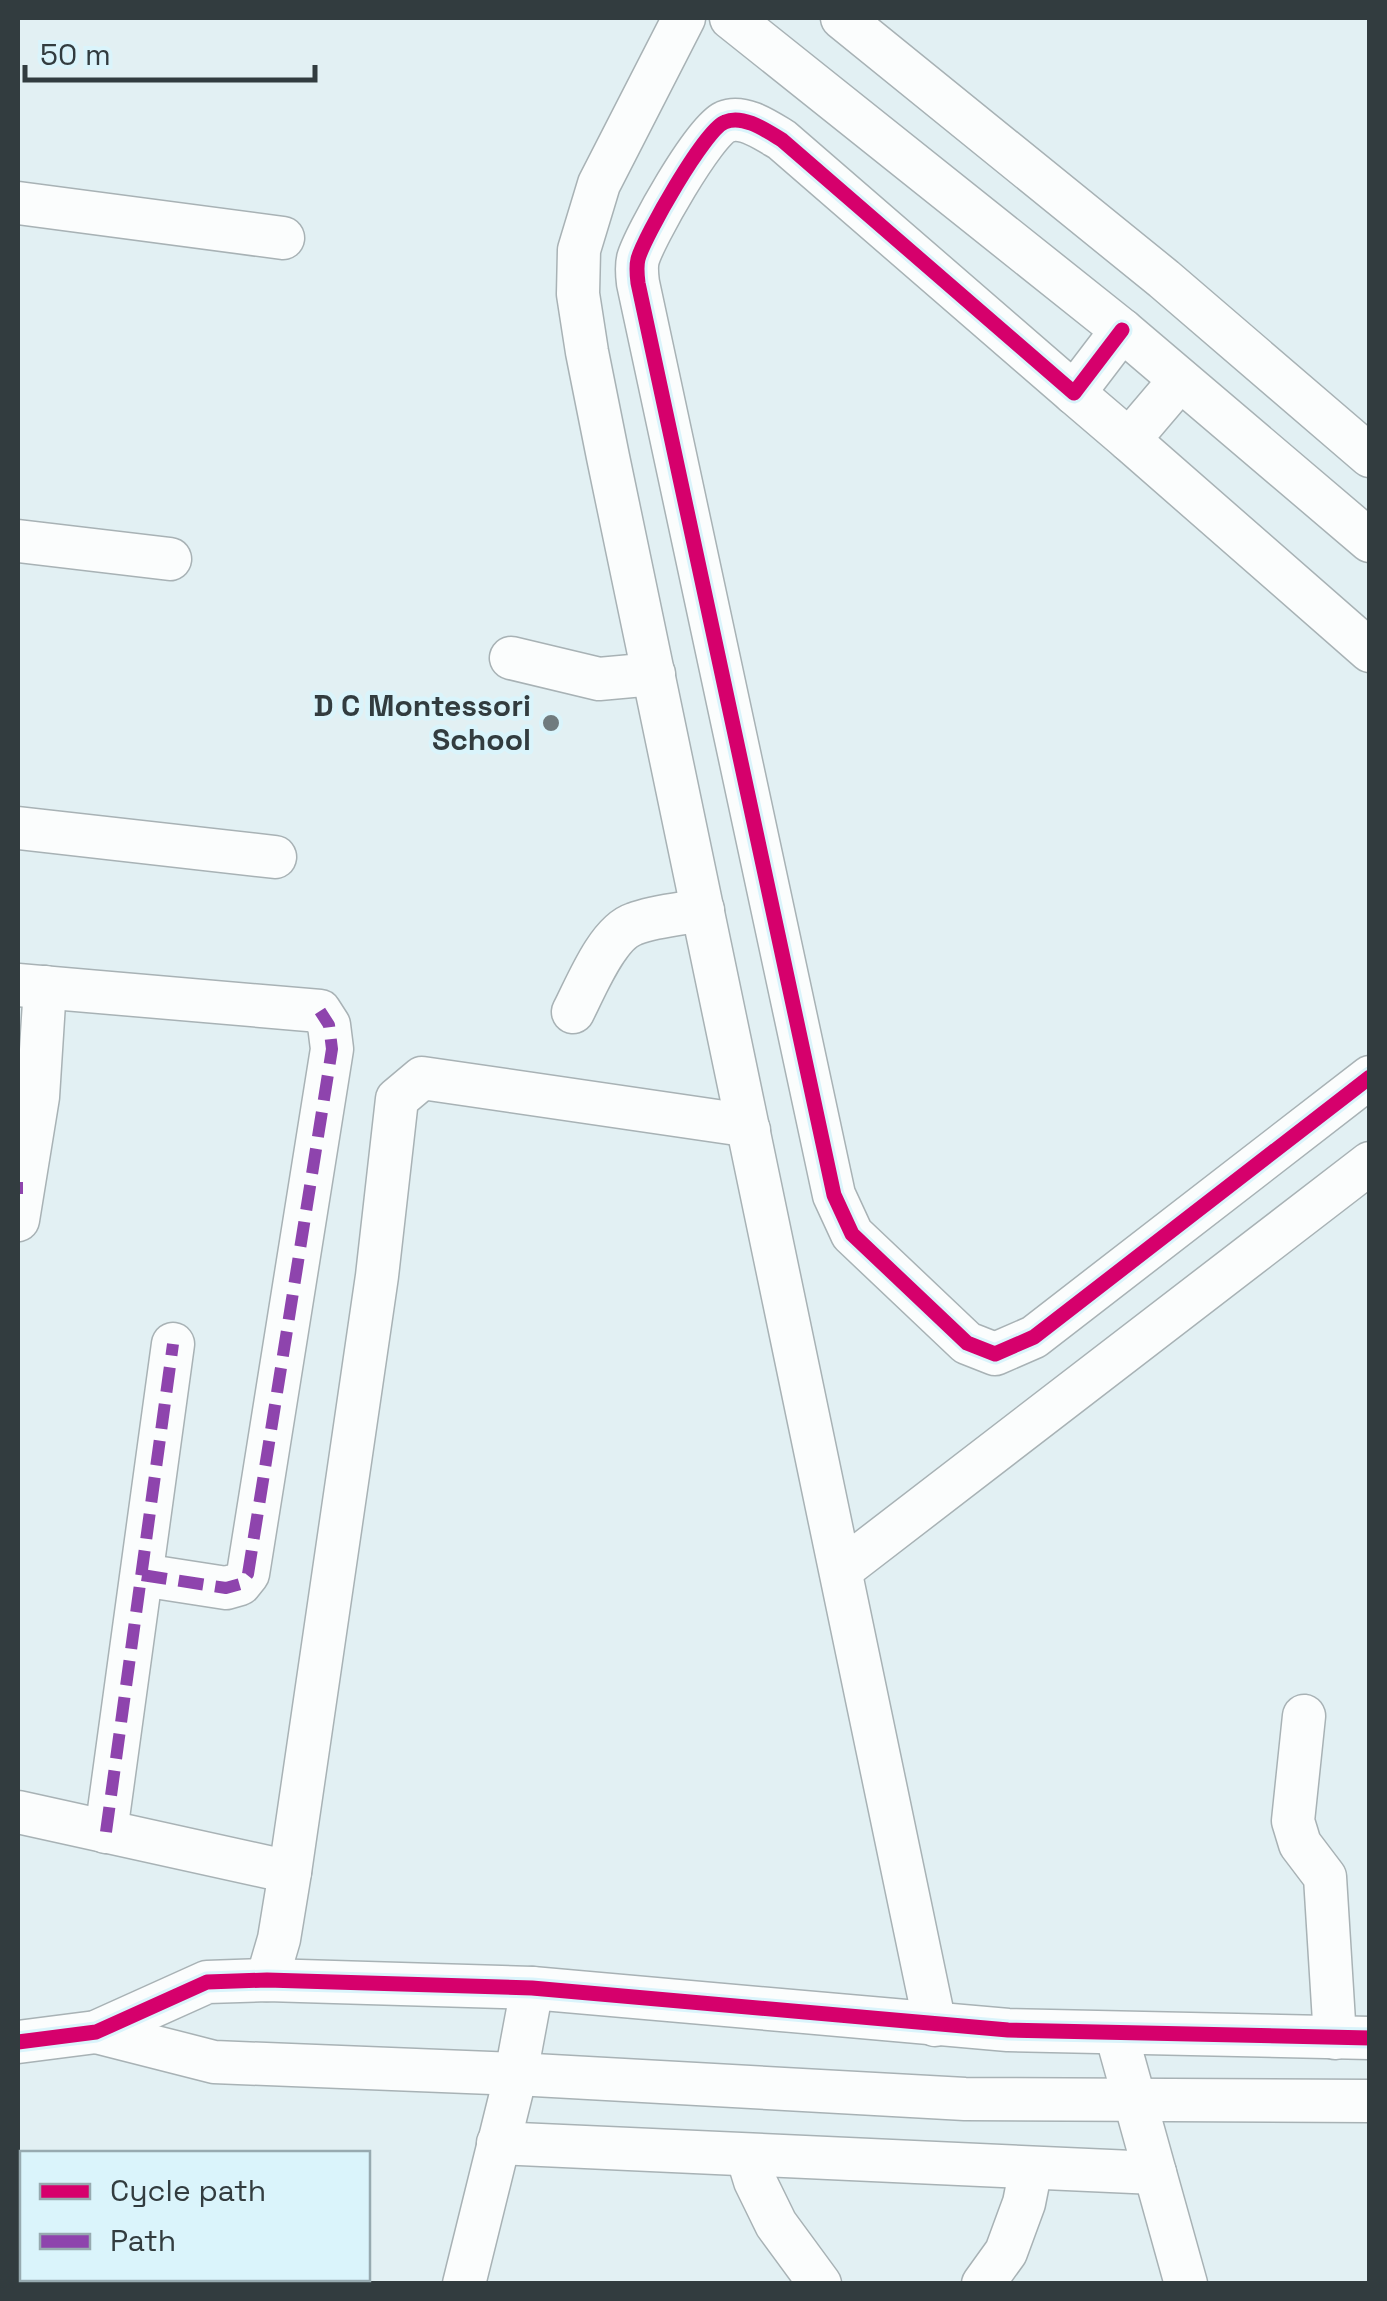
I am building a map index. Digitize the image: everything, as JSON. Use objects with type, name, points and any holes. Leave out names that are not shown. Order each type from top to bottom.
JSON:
[{"type":"street","points":[[684,18],[600,184],[579,250],[578,294],[935,2025]]},
{"type":"street","points":[[731,18],[1122,330],[1370,542]]},
{"type":"street","points":[[842,18],[1164,279],[1370,456]]},
{"type":"street","points":[[1370,651],[782,140],[754,124],[729,120],[715,127],[683,174],[639,256],[637,268],[834,1194],[852,1234],[967,1343],[994,1354],[1034,1337],[1370,1077]]},
{"type":"street","points":[[18,203],[283,238]]},
{"type":"street","points":[[1074,393],[1122,330]]},
{"type":"street","points":[[1130,440],[1180,380]]},
{"type":"street","points":[[18,541],[170,559]]},
{"type":"street","points":[[510,658],[599,679],[654,674]]},
{"type":"street","points":[[18,828],[275,857]]},
{"type":"street","points":[[573,1012],[614,938],[631,924],[703,910]]},
{"type":"street","points":[[19,1198],[38,1097],[31,986],[320,1011],[329,1026],[332,1049],[248,1574],[240,1584],[226,1588],[142,1575]]},
{"type":"street","points":[[267,1980],[280,1938],[290,1872],[377,1276],[396,1099],[422,1078],[744,1125],[749,1130]]},
{"type":"street","points":[[841,1570],[1370,1163]]},
{"type":"street","points":[[106,1832],[173,1344]]},
{"type":"street","points":[[18,2042],[96,2032],[207,1982],[267,1980],[532,1988],[1008,2030],[1352,2038],[1325,1876],[1300,1844],[1294,1821],[1304,1716]]},
{"type":"street","points":[[18,1812],[290,1872]]},
{"type":"street","points":[[464,2284],[516,2074],[532,1988]]},
{"type":"street","points":[[96,2032],[214,2062],[965,2099],[1370,2101]]},
{"type":"street","points":[[1116,2033],[1186,2284]]},
{"type":"street","points":[[498,2144],[1155,2174]]},
{"type":"street","points":[[746,2155],[776,2224],[820,2284]]},
{"type":"street","points":[[983,2284],[1006,2252],[1024,2204],[1032,2168]]},
{"type":"marked path","points":[[142,1575],[226,1588],[240,1584],[248,1574],[332,1049],[329,1025],[320,1011]]},
{"type":"marked path","points":[[18,1188],[23,1188]]},
{"type":"marked path","points":[[106,1832],[173,1344]]},
{"type":"cycle path","points":[[1122,330],[1074,393],[782,140],[739,120],[725,122],[704,143],[663,208],[638,259],[638,283],[834,1195],[852,1234],[967,1343],[995,1354],[1034,1337],[1370,1077]]},
{"type":"cycle path","points":[[18,2042],[96,2032],[207,1982],[267,1980],[532,1988],[1008,2030],[1370,2038]]},
{"type":"place","name":"D C Montessori School","points":[[551,723]]}]
